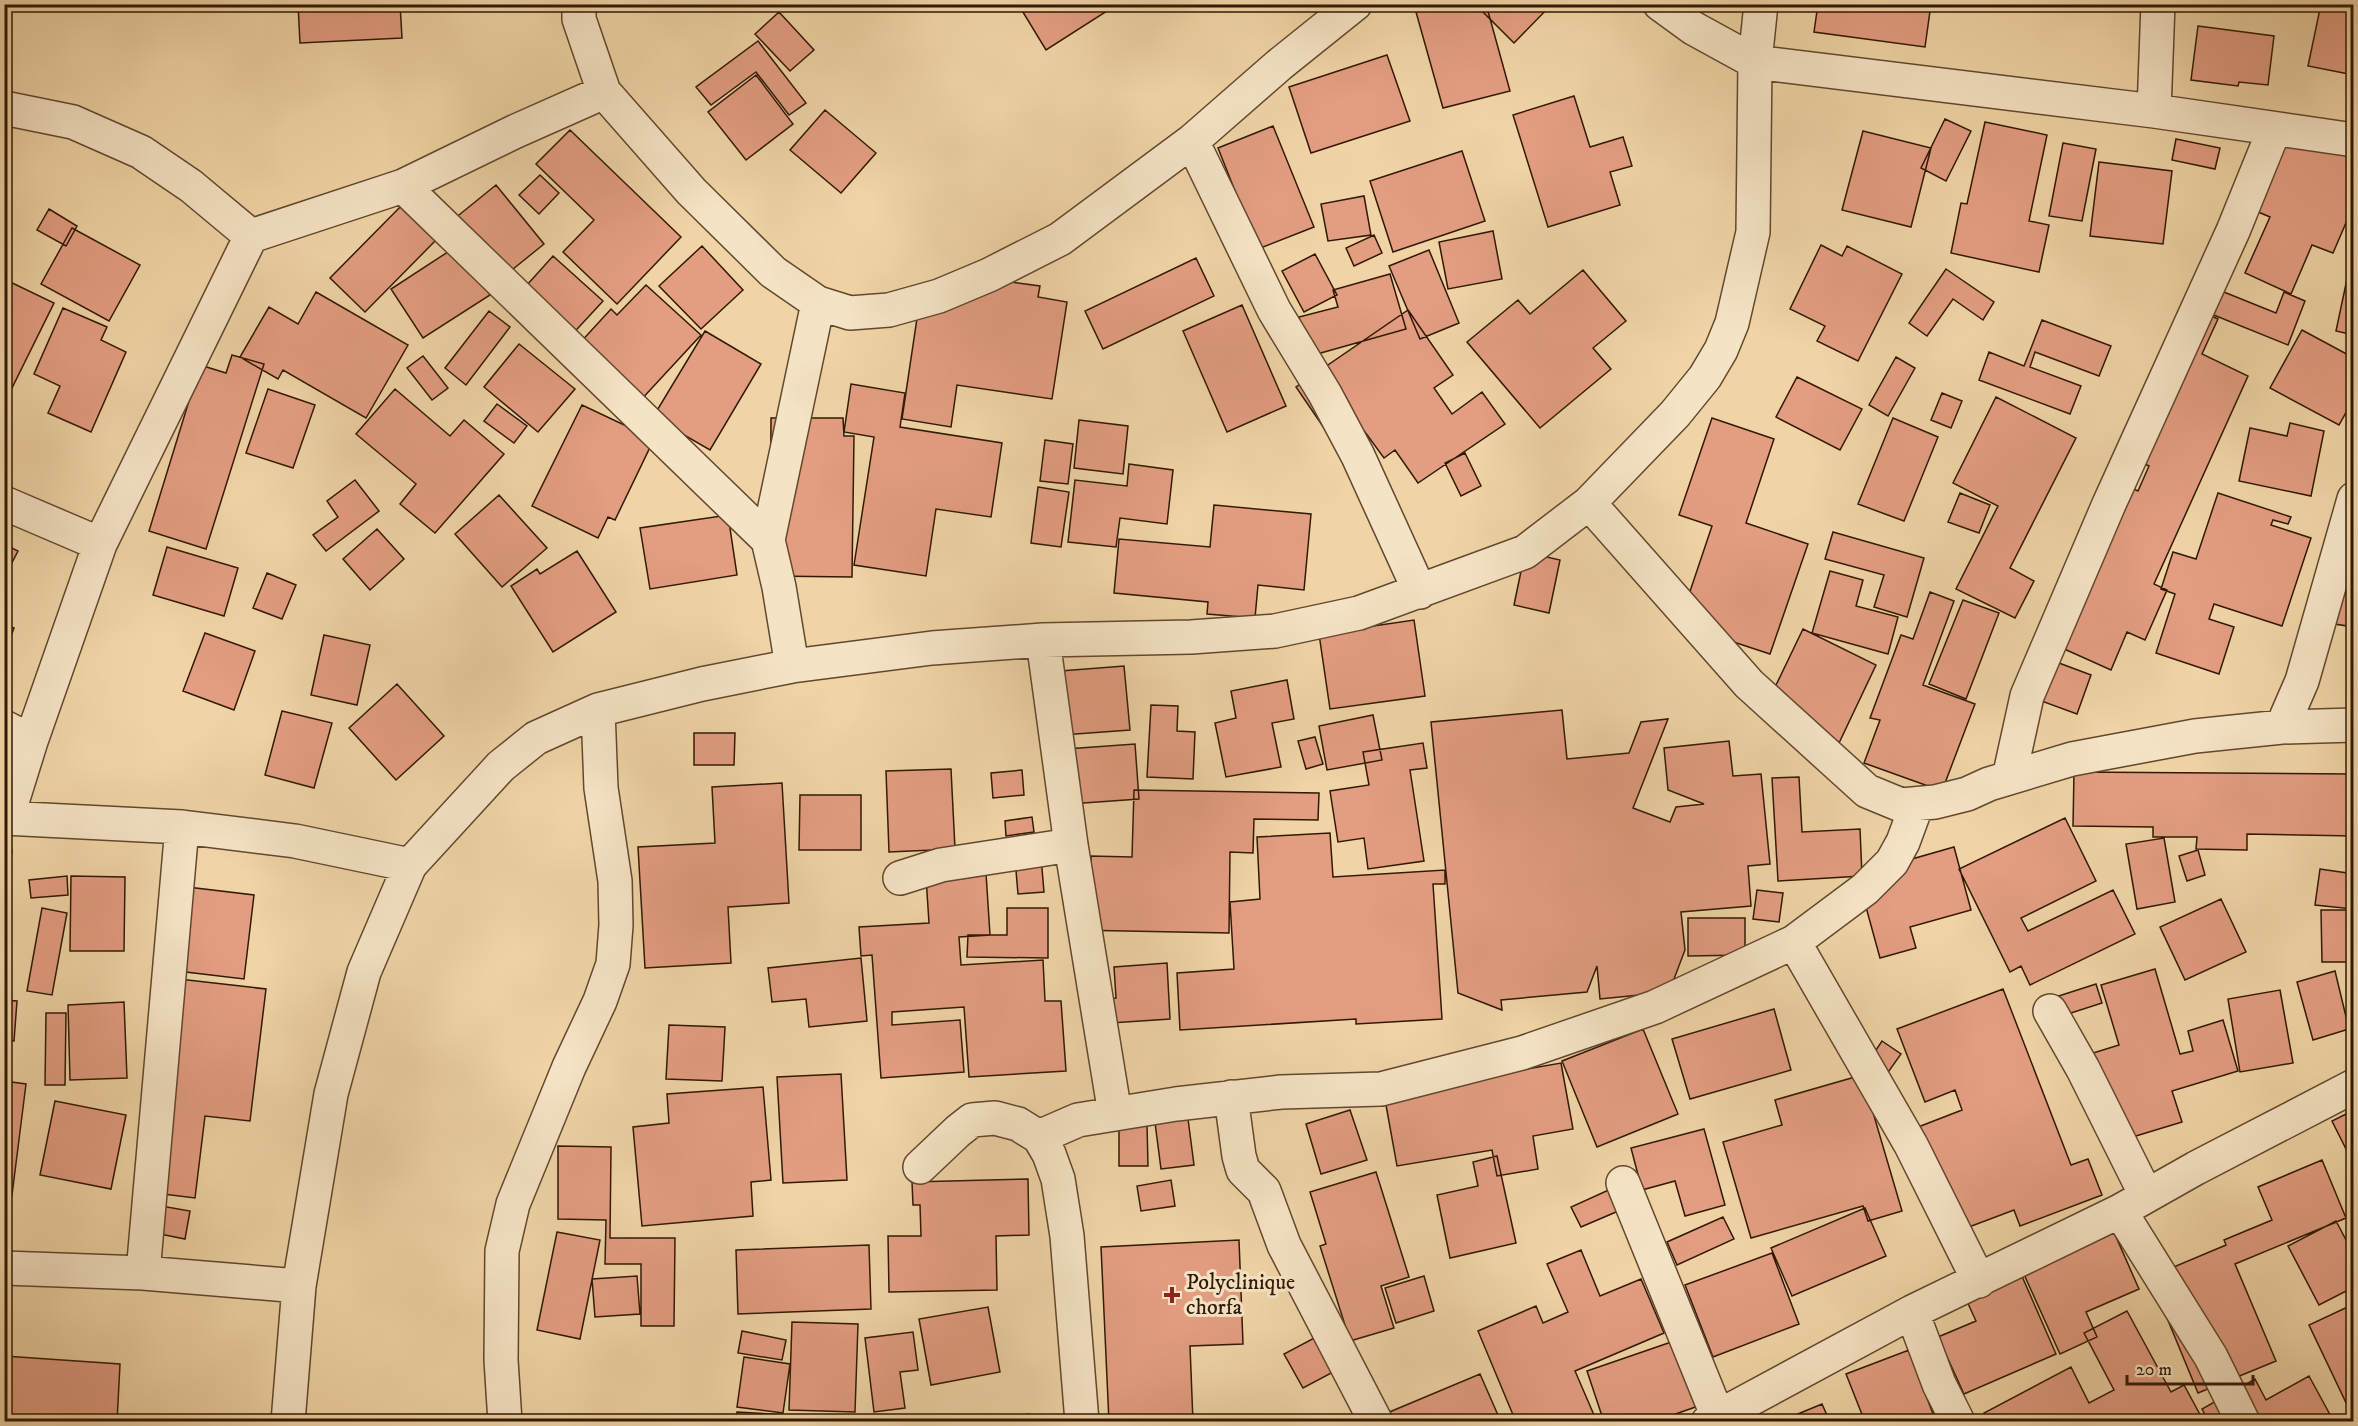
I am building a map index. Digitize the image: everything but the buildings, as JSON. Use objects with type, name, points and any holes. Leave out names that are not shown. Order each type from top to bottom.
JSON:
[{"type":"street","points":[[579,4],[579,19],[604,92],[691,191],[765,264],[818,303],[850,313],[889,310],[939,296],[989,275],[1060,238],[1192,141],[1279,64],[1355,4]]},
{"type":"street","points":[[1660,4],[1693,28],[1755,62],[2154,111],[2354,140]]},
{"type":"street","points":[[288,1422],[299,1286],[331,1094],[364,972],[410,865],[501,766],[537,738],[598,710],[702,684],[792,666],[932,648],[1043,640],[1191,638],[1275,631],[1359,613],[1525,552],[1589,503],[1674,414],[1705,377],[1721,350],[1732,323],[1753,232],[1755,62],[1761,4]]},
{"type":"street","points":[[2154,111],[2158,4]]},
{"type":"street","points":[[410,865],[296,841],[182,827],[6,818],[18,734],[100,544],[251,236],[403,186],[514,132],[604,92]]},
{"type":"street","points":[[4,108],[73,122],[141,152],[191,186],[251,236]]},
{"type":"street","points":[[2009,778],[2027,696],[2109,504],[2233,231],[2274,130]]},
{"type":"street","points":[[1192,141],[1274,310],[1325,394],[1358,456],[1420,592]]},
{"type":"street","points":[[403,186],[768,540]]},
{"type":"street","points":[[792,666],[779,587],[768,540],[818,303]]},
{"type":"street","points":[[2282,727],[2302,681],[2354,500]]},
{"type":"street","points":[[4,503],[100,544]]},
{"type":"street","points":[[1589,503],[1749,684],[1867,791],[1901,805],[1967,794],[2009,778],[2072,759],[2126,748],[2195,736],[2282,727],[2354,725]]},
{"type":"street","points":[[1043,640],[1071,845],[1115,1114]]},
{"type":"street","points":[[505,1422],[501,1360],[502,1251],[513,1204],[569,1067],[600,1001],[613,964],[616,925],[615,881],[601,788],[598,710]]},
{"type":"street","points":[[1039,1137],[1078,1119],[1232,1097],[1281,1092],[1381,1089],[1522,1053],[1655,1006],[1794,942],[1865,889],[1892,862],[1903,842],[1917,804]]},
{"type":"street","points":[[143,1273],[182,827]]},
{"type":"street","points":[[900,879],[941,865],[1071,845]]},
{"type":"street","points":[[1794,942],[1911,1145],[1979,1281]]},
{"type":"street","points":[[2050,1011],[2083,1069],[2133,1203],[2243,1422]]},
{"type":"street","points":[[1623,1182],[1715,1420],[1912,1312],[1979,1281],[2133,1203],[2354,1086]]},
{"type":"street","points":[[1232,1097],[1239,1156],[1243,1170],[1264,1191],[1284,1245],[1376,1422]]},
{"type":"street","points":[[920,1167],[972,1120],[995,1118],[1018,1124],[1039,1137],[1058,1179],[1067,1236],[1082,1422]]},
{"type":"street","points":[[4,1268],[143,1273],[299,1286]]},
{"type":"street","points":[[1912,1312],[1939,1384],[1958,1422]]},
{"type":"place","name":"Polyclinique chorfa","points":[[1172,1295]]}]
